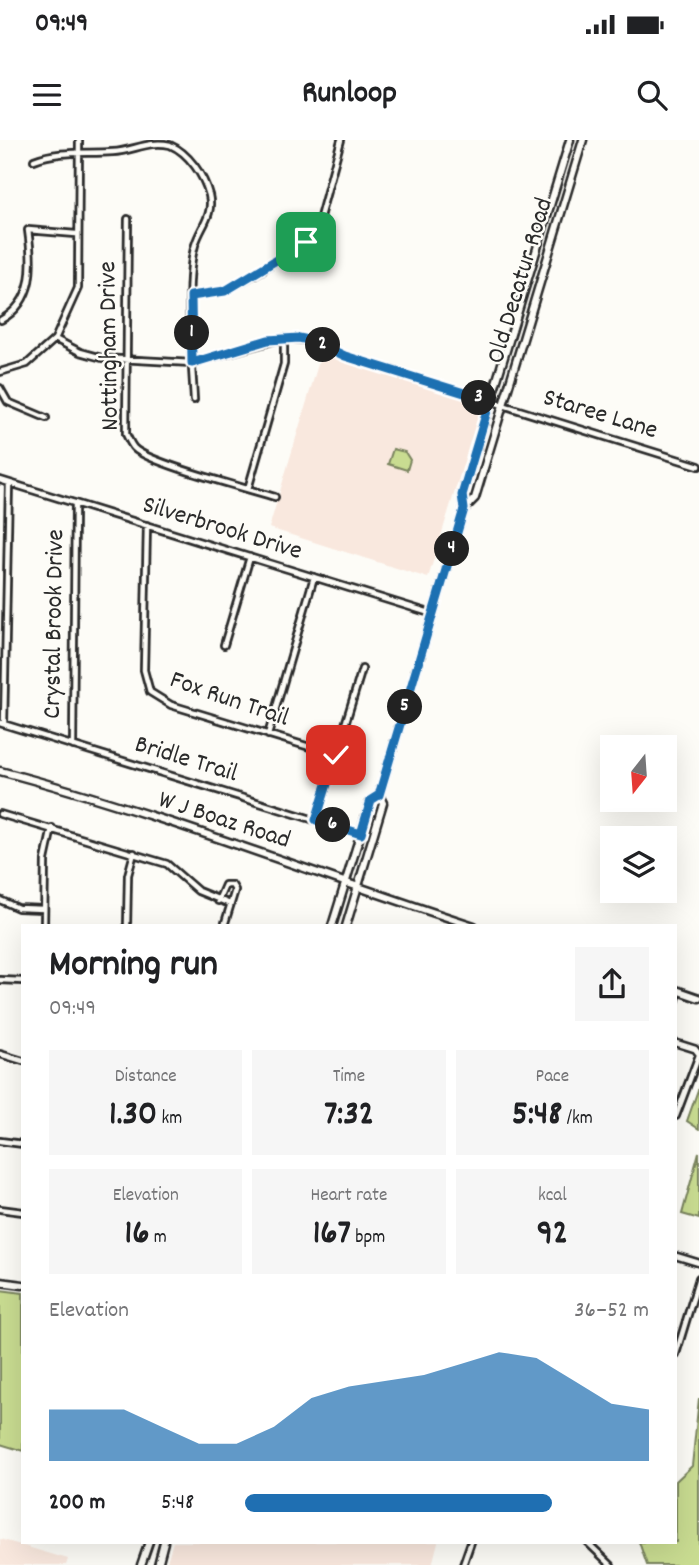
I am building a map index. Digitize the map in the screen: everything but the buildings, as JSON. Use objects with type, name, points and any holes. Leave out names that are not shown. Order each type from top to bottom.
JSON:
[{"type":"main road","name":"Old Decatur Road","points":[[333,924],[371,800],[379,795],[464,509],[462,495],[570,140]]},
{"type":"main road","name":"Old Decatur Road","points":[[464,509],[475,498],[583,140]]},
{"type":"main road","points":[[516,318],[528,322]]},
{"type":"main road","name":"W J Boaz Road","points":[[0,771],[229,842],[468,924]]},
{"type":"main road","name":"Old Decatur Road","points":[[347,924],[383,803],[379,795]]},
{"type":"main road","points":[[677,991],[699,998]]},
{"type":"main road","points":[[0,1282],[21,1285]]},
{"type":"main road","points":[[141,1565],[148,1544]]},
{"type":"main road","points":[[158,1565],[163,1544]]},
{"type":"street","points":[[0,372],[27,364],[55,339],[78,288],[76,234],[79,140]]},
{"type":"street","points":[[191,296],[225,291],[271,265],[311,236],[320,217],[341,140]]},
{"type":"street","points":[[34,160],[53,153],[116,152],[152,143],[169,145],[191,161],[209,196],[210,214],[195,245],[191,296],[194,400]]},
{"type":"street","name":"Nottingham Drive","points":[[128,219],[127,434],[134,449],[156,460],[275,497]]},
{"type":"street","points":[[1,320],[17,311],[30,277],[28,230],[76,234]]},
{"type":"street","points":[[55,339],[80,352],[102,358],[192,363],[284,338],[284,364],[248,489]]},
{"type":"street","name":"Staree Lane","points":[[284,338],[313,341],[345,356],[699,466]]},
{"type":"street","points":[[0,388],[8,402],[46,418]]},
{"type":"street","name":"Silverbrook Drive","points":[[0,480],[433,614]]},
{"type":"street","points":[[2,723],[9,483]]},
{"type":"street","name":"Crystal Brook Drive","points":[[72,746],[75,503]]},
{"type":"street","name":"Fox Run Trail","points":[[147,526],[144,670],[150,692],[172,705],[336,755]]},
{"type":"street","points":[[224,645],[250,557]]},
{"type":"street","points":[[268,735],[314,577]]},
{"type":"street","points":[[316,820],[362,669]]},
{"type":"street","name":"Bridle Trail","points":[[2,723],[361,834]]},
{"type":"street","points":[[0,814],[167,864],[198,891],[230,904]]},
{"type":"street","points":[[44,924],[46,851],[52,828]]},
{"type":"street","points":[[127,924],[128,874],[134,853]]},
{"type":"street","points":[[218,901],[225,885],[229,884],[234,890],[225,924]]},
{"type":"street","points":[[0,900],[18,908],[44,909]]},
{"type":"street","points":[[0,980],[21,981]]},
{"type":"street","points":[[677,1043],[699,1054],[677,1113]]},
{"type":"street","points":[[0,1054],[21,1060]]},
{"type":"street","points":[[0,1140],[21,1144]]},
{"type":"street","points":[[0,1209],[21,1212]]},
{"type":"street","points":[[677,1256],[699,1263]]},
{"type":"street","points":[[677,1351],[699,1278]]},
{"type":"street","points":[[463,1565],[470,1544]]},
{"type":"street","points":[[589,1544],[611,1565]]},
{"type":"shaded area","points":[[322,351],[482,403],[428,578],[269,528]]},
{"type":"shaded area","points":[[0,1539],[68,1559],[66,1565],[0,1565]]},
{"type":"shaded area","points":[[172,1544],[437,1544],[432,1565],[166,1565]]},
{"type":"green space","points":[[393,449],[405,452],[410,460],[407,470],[388,464]]},
{"type":"green space","points":[[699,1087],[699,1129],[687,1121]]},
{"type":"green space","points":[[699,1152],[699,1219],[682,1214]]},
{"type":"green space","points":[[0,1290],[21,1293],[21,1450],[0,1444]]},
{"type":"green space","points":[[699,1398],[699,1565],[647,1565],[640,1544],[677,1544],[677,1480],[692,1466]]},
{"type":"route","points":[[306,242],[225,291],[191,296],[192,363],[268,340],[299,338],[313,341],[345,356],[490,401],[462,495],[464,509],[432,620],[379,795],[371,800],[361,834],[316,820],[336,755]]}]
